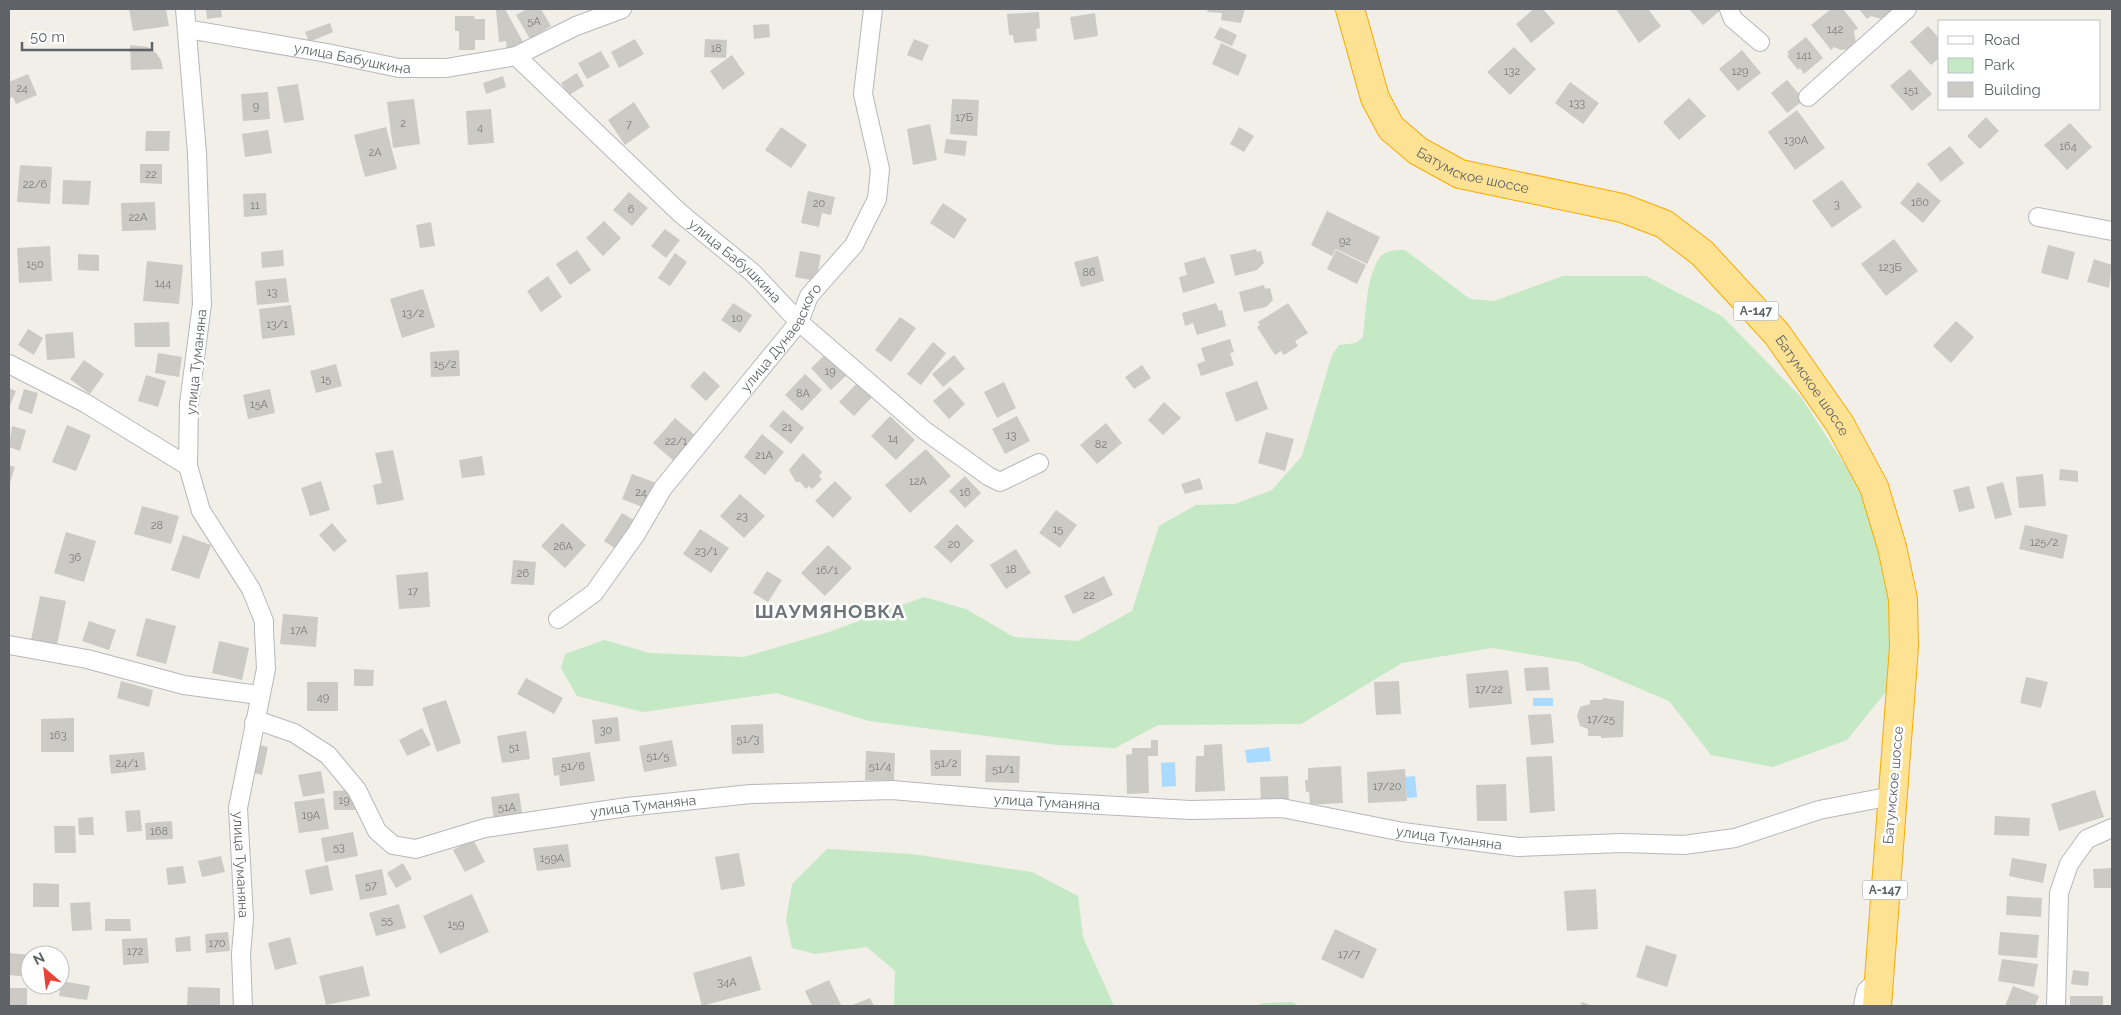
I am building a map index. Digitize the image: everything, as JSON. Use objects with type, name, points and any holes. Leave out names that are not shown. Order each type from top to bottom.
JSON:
[{"type":"highway","name":"Батумское шоссе","points":[[1350,9],[1375,98],[1391,128],[1418,151],[1460,174],[1622,208],[1664,224],[1702,252],[1777,334],[1840,424],[1874,487],[1892,547],[1903,599],[1904,647],[1892,796],[1872,999]]},
{"type":"street","name":"улица Туманяна","points":[[185,9],[197,153],[202,304],[189,404],[188,466],[201,511],[251,589],[264,621],[266,669],[259,695],[238,808],[244,918],[241,954],[242,1006]]},
{"type":"street","name":"улица Бабушкина","points":[[187,29],[327,53],[400,68],[446,68],[516,56],[576,26],[622,9]]},
{"type":"street","name":"улица Дунаевского","points":[[558,619],[594,593],[636,534],[664,488],[799,322],[809,296],[854,246],[877,199],[880,169],[864,94],[873,9]]},
{"type":"street","points":[[1729,9],[1733,19],[1760,42]]},
{"type":"street","points":[[1808,97],[1907,9]]},
{"type":"street","name":"улица Бабушкина","points":[[516,56],[680,213],[753,274],[799,322],[924,430],[988,476],[1000,482],[1039,463]]},
{"type":"street","points":[[2038,217],[2112,232]]},
{"type":"street","points":[[9,364],[85,403],[188,466]]},
{"type":"street","points":[[9,645],[87,659],[184,685],[259,695]]},
{"type":"street","name":"улица Туманяна","points":[[254,723],[262,722],[294,733],[328,755],[357,790],[377,832],[393,845],[416,849],[485,828],[626,806],[770,794],[892,790],[995,799],[1190,810],[1282,808],[1403,832],[1518,847],[1622,843],[1693,844],[1736,838],[1819,810],[1892,796]]},
{"type":"street","points":[[2056,1006],[2059,893],[2069,864],[2086,839],[2112,828]]},
{"type":"green space","points":[[1405,250],[1470,299],[1494,301],[1563,276],[1646,276],[1722,316],[1801,397],[1859,487],[1890,585],[1889,688],[1847,740],[1773,767],[1711,755],[1669,701],[1577,662],[1492,648],[1402,663],[1301,724],[1158,725],[1115,748],[1058,745],[869,721],[776,693],[643,712],[577,696],[561,668],[565,654],[604,640],[650,653],[744,657],[829,632],[924,597],[966,609],[1014,637],[1078,641],[1132,611],[1159,526],[1196,505],[1235,504],[1272,490],[1302,456],[1332,355],[1339,345],[1356,343],[1363,337],[1367,296],[1375,265],[1385,253]]},
{"type":"green space","points":[[827,849],[912,854],[1032,872],[1078,896],[1083,937],[1114,1006],[894,1006],[895,971],[867,947],[815,954],[792,948],[786,920],[792,884]]},
{"type":"green space","points":[[1293,1002],[1298,1006],[1258,1006],[1262,1003]]},
{"type":"water","points":[[1533,698],[1553,698],[1553,706],[1533,706]]},
{"type":"water","points":[[1269,747],[1271,761],[1247,763],[1245,750]]},
{"type":"water","points":[[1175,762],[1176,786],[1162,787],[1161,763]]},
{"type":"water","points":[[1415,776],[1417,797],[1407,798],[1405,777]]},
{"type":"building","points":[[129,9],[166,9],[169,26],[133,31]]},
{"type":"building","points":[[206,9],[221,9],[222,17],[207,19]]},
{"type":"building","points":[[505,9],[524,44],[507,53],[506,41],[499,42],[496,10]]},
{"type":"building","points":[[527,9],[541,9],[551,26],[530,39],[516,15]]},
{"type":"building","points":[[1208,9],[1245,9],[1241,23],[1221,20],[1222,13],[1207,12]]},
{"type":"building","points":[[1534,9],[1543,9],[1555,23],[1531,43],[1516,24]]},
{"type":"building","points":[[1616,9],[1648,9],[1661,26],[1639,43]]},
{"type":"building","points":[[1689,9],[1722,9],[1703,25]]},
{"type":"building","points":[[1831,9],[1843,9],[1858,28],[1854,31],[1856,43],[1850,49],[1841,50],[1834,47],[1831,50],[1811,25]]},
{"type":"building","points":[[1859,9],[1892,9],[1886,18],[1882,19],[1871,16],[1867,19]]},
{"type":"building","points":[[1039,12],[1040,28],[1036,29],[1037,41],[1014,43],[1013,35],[1009,35],[1007,14]]},
{"type":"building","points":[[1095,13],[1098,36],[1074,40],[1070,17]]},
{"type":"building","points":[[455,16],[474,16],[475,19],[485,19],[485,40],[475,40],[475,50],[459,50],[459,31],[455,31]]},
{"type":"building","points":[[330,23],[333,32],[309,42],[305,32]]},
{"type":"building","points":[[769,24],[770,37],[754,39],[753,25]]},
{"type":"building","points":[[1928,26],[1938,37],[1938,59],[1931,65],[1910,42]]},
{"type":"building","points":[[1220,27],[1237,35],[1232,46],[1214,38]]},
{"type":"building","points":[[1806,37],[1823,58],[1804,74],[1800,68],[1798,70],[1787,56],[1789,54],[1787,52]]},
{"type":"building","points":[[635,39],[644,54],[619,68],[611,52]]},
{"type":"building","points":[[705,39],[727,40],[726,58],[704,57]]},
{"type":"building","points":[[914,39],[929,45],[922,61],[907,55]]},
{"type":"building","points":[[1221,43],[1247,55],[1238,76],[1212,64]]},
{"type":"building","points":[[130,45],[148,47],[161,60],[163,69],[131,70]]},
{"type":"building","points":[[1514,47],[1536,69],[1510,95],[1487,72]]},
{"type":"building","points":[[1742,50],[1761,73],[1738,91],[1719,69]]},
{"type":"building","points":[[601,51],[610,67],[587,79],[578,63]]},
{"type":"building","points":[[732,55],[745,74],[723,90],[710,71]]},
{"type":"building","points":[[1910,69],[1932,94],[1912,111],[1890,86]]},
{"type":"building","points":[[577,73],[584,86],[569,95],[561,83]]},
{"type":"building","points":[[28,74],[37,95],[16,104],[13,97],[10,98],[9,96],[9,82]]},
{"type":"building","points":[[503,76],[506,87],[486,94],[483,83]]},
{"type":"building","points":[[1787,80],[1804,100],[1787,113],[1771,93]]},
{"type":"building","points":[[1570,82],[1599,103],[1583,124],[1555,103]]},
{"type":"building","points":[[298,84],[304,120],[284,123],[277,87]]},
{"type":"building","points":[[268,92],[270,119],[243,121],[241,94]]},
{"type":"building","points":[[1689,98],[1706,116],[1679,140],[1663,122]]},
{"type":"building","points":[[414,99],[420,144],[393,148],[387,102]]},
{"type":"building","points":[[952,99],[979,100],[977,136],[950,134]]},
{"type":"building","points":[[634,102],[650,127],[625,145],[608,120]]},
{"type":"building","points":[[491,109],[494,143],[468,145],[466,111]]},
{"type":"building","points":[[1797,110],[1825,148],[1795,170],[1768,132]]},
{"type":"building","points":[[1986,117],[1999,131],[1980,149],[1967,136]]},
{"type":"building","points":[[2070,123],[2092,147],[2067,170],[2044,145]]},
{"type":"building","points":[[930,124],[937,160],[913,165],[907,129]]},
{"type":"building","points":[[386,127],[397,169],[365,177],[354,135]]},
{"type":"building","points":[[781,127],[807,145],[791,168],[765,150]]},
{"type":"building","points":[[1239,127],[1254,136],[1244,152],[1230,144]]},
{"type":"building","points":[[268,130],[272,153],[245,157],[242,134]]},
{"type":"building","points":[[146,131],[170,131],[169,151],[145,151]]},
{"type":"building","points":[[946,139],[967,141],[965,156],[944,153]]},
{"type":"building","points":[[1950,146],[1964,163],[1941,182],[1927,164]]},
{"type":"building","points":[[140,164],[162,164],[162,184],[140,183]]},
{"type":"building","points":[[20,165],[52,167],[50,204],[17,202]]},
{"type":"building","points":[[63,180],[91,181],[89,205],[62,204]]},
{"type":"building","points":[[1842,180],[1862,207],[1832,228],[1812,201]]},
{"type":"building","points":[[1918,182],[1941,201],[1923,223],[1900,203]]},
{"type":"building","points":[[808,191],[835,197],[831,215],[822,213],[819,227],[801,223]]},
{"type":"building","points":[[629,192],[648,208],[632,226],[613,210]]},
{"type":"building","points":[[266,193],[267,215],[244,217],[243,194]]},
{"type":"building","points":[[155,202],[156,230],[122,231],[121,203]]},
{"type":"building","points":[[943,203],[967,219],[954,239],[930,223]]},
{"type":"building","points":[[1327,211],[1380,237],[1367,264],[1336,249],[1332,256],[1311,245]]},
{"type":"building","points":[[604,221],[621,238],[603,256],[586,238]]},
{"type":"building","points":[[431,222],[435,246],[420,248],[416,225]]},
{"type":"building","points":[[665,229],[680,240],[666,258],[651,246]]},
{"type":"building","points":[[1894,239],[1918,271],[1886,296],[1861,264]]},
{"type":"building","points":[[2048,245],[2075,252],[2068,280],[2041,273]]},
{"type":"building","points":[[50,246],[52,281],[19,283],[17,248]]},
{"type":"building","points":[[1256,249],[1257,252],[1261,251],[1264,263],[1257,270],[1235,276],[1230,255]]},
{"type":"building","points":[[283,250],[284,266],[262,268],[261,252]]},
{"type":"building","points":[[577,250],[591,270],[570,285],[556,264]]},
{"type":"building","points":[[1336,250],[1366,265],[1357,284],[1327,269]]},
{"type":"building","points":[[800,251],[821,255],[816,281],[795,277]]},
{"type":"building","points":[[675,253],[687,262],[670,286],[658,278]]},
{"type":"building","points":[[78,254],[99,255],[99,271],[78,270]]},
{"type":"building","points":[[1098,256],[1104,281],[1081,287],[1074,262]]},
{"type":"building","points":[[1205,257],[1215,283],[1183,293],[1179,277],[1187,275],[1184,263]]},
{"type":"building","points":[[2094,259],[2112,265],[2109,288],[2087,282]]},
{"type":"building","points":[[147,261],[183,265],[179,304],[143,301]]},
{"type":"building","points":[[548,276],[562,297],[541,312],[527,291]]},
{"type":"building","points":[[286,278],[289,302],[257,305],[255,281]]},
{"type":"building","points":[[1264,285],[1265,289],[1270,288],[1273,300],[1266,307],[1244,312],[1239,292]]},
{"type":"building","points":[[423,289],[435,327],[402,338],[390,299]]},
{"type":"building","points":[[733,303],[752,315],[740,333],[721,320]]},
{"type":"building","points":[[1216,303],[1219,311],[1222,310],[1226,326],[1197,335],[1193,323],[1185,326],[1182,313]]},
{"type":"building","points":[[1288,303],[1308,333],[1295,341],[1298,346],[1284,355],[1281,351],[1275,355],[1257,327],[1260,325],[1258,322]]},
{"type":"building","points":[[291,305],[295,335],[262,339],[259,309]]},
{"type":"building","points":[[900,317],[916,328],[891,362],[875,350]]},
{"type":"building","points":[[1956,321],[1974,337],[1951,363],[1933,346]]},
{"type":"building","points":[[169,322],[170,347],[135,347],[134,323]]},
{"type":"building","points":[[28,329],[43,338],[34,355],[18,345]]},
{"type":"building","points":[[73,332],[75,358],[47,360],[45,334]]},
{"type":"building","points":[[1230,339],[1234,352],[1230,353],[1234,365],[1201,376],[1197,364],[1205,361],[1201,348]]},
{"type":"building","points":[[933,342],[946,353],[921,385],[907,374]]},
{"type":"building","points":[[459,350],[460,376],[431,377],[430,352]]},
{"type":"building","points":[[829,351],[849,373],[831,390],[811,368]]},
{"type":"building","points":[[158,353],[182,357],[179,377],[155,373]]},
{"type":"building","points":[[954,355],[965,369],[943,387],[932,374]]},
{"type":"building","points":[[84,360],[104,374],[90,394],[70,379]]},
{"type":"building","points":[[336,364],[342,386],[316,393],[310,371]]},
{"type":"building","points":[[1142,365],[1151,378],[1134,389],[1125,377]]},
{"type":"building","points":[[704,371],[720,386],[706,401],[690,386]]},
{"type":"building","points":[[805,374],[822,390],[802,411],[785,395]]},
{"type":"building","points":[[146,375],[166,381],[158,407],[138,401]]},
{"type":"building","points":[[860,380],[875,394],[854,416],[839,402]]},
{"type":"building","points":[[1257,381],[1268,409],[1236,422],[1225,393]]},
{"type":"building","points":[[1004,382],[1016,408],[997,418],[984,392]]},
{"type":"building","points":[[950,387],[965,404],[949,419],[933,401]]},
{"type":"building","points":[[9,388],[16,391],[9,408]]},
{"type":"building","points":[[24,389],[38,393],[32,414],[18,409]]},
{"type":"building","points":[[270,389],[275,413],[248,419],[243,395]]},
{"type":"building","points":[[1164,402],[1181,418],[1163,435],[1148,420]]},
{"type":"building","points":[[783,410],[804,428],[791,444],[769,426]]},
{"type":"building","points":[[890,416],[915,440],[896,460],[871,436]]},
{"type":"building","points":[[1017,416],[1030,441],[1005,454],[992,429]]},
{"type":"building","points":[[675,418],[698,438],[676,463],[653,443]]},
{"type":"building","points":[[1106,423],[1122,443],[1097,464],[1080,445]]},
{"type":"building","points":[[67,425],[91,435],[76,471],[52,462]]},
{"type":"building","points":[[12,426],[26,430],[20,451],[9,447]]},
{"type":"building","points":[[1266,432],[1294,439],[1285,471],[1258,463]]},
{"type":"building","points":[[762,434],[784,452],[765,475],[744,457]]},
{"type":"building","points":[[926,449],[951,476],[910,513],[885,485]]},
{"type":"building","points":[[393,450],[404,500],[377,505],[373,485],[382,483],[375,453]]},
{"type":"building","points":[[803,453],[822,472],[819,476],[822,479],[812,489],[809,486],[806,489],[800,482],[796,482],[789,470]]},
{"type":"building","points":[[482,456],[485,475],[462,478],[459,460]]},
{"type":"building","points":[[9,465],[15,467],[9,486]]},
{"type":"building","points":[[2060,469],[2078,471],[2078,482],[2059,480]]},
{"type":"building","points":[[632,474],[659,484],[650,510],[622,499]]},
{"type":"building","points":[[2043,474],[2046,506],[2019,508],[2016,477]]},
{"type":"building","points":[[965,476],[981,493],[965,508],[949,491]]},
{"type":"building","points":[[1200,478],[1203,489],[1185,494],[1181,484]]},
{"type":"building","points":[[321,481],[330,510],[310,516],[301,488]]},
{"type":"building","points":[[835,481],[852,498],[833,518],[815,501]]},
{"type":"building","points":[[2003,482],[2012,515],[1995,519],[1986,487]]},
{"type":"building","points":[[1969,486],[1975,508],[1959,512],[1953,490]]},
{"type":"building","points":[[740,494],[765,516],[744,538],[720,516]]},
{"type":"building","points":[[142,506],[179,516],[171,544],[134,534]]},
{"type":"building","points":[[1056,510],[1077,525],[1060,548],[1039,533]]},
{"type":"building","points":[[622,513],[637,522],[619,551],[604,541]]},
{"type":"building","points":[[332,523],[347,541],[334,552],[319,535]]},
{"type":"building","points":[[562,523],[586,545],[565,568],[541,546]]},
{"type":"building","points":[[957,524],[974,541],[951,563],[934,547]]},
{"type":"building","points":[[2025,525],[2068,535],[2063,559],[2019,549]]},
{"type":"building","points":[[700,529],[729,548],[711,573],[683,554]]},
{"type":"building","points":[[66,532],[96,541],[84,582],[54,573]]},
{"type":"building","points":[[183,535],[211,545],[199,579],[171,570]]},
{"type":"building","points":[[828,545],[852,568],[825,596],[801,573]]},
{"type":"building","points":[[1016,549],[1031,573],[1006,589],[990,565]]},
{"type":"building","points":[[513,560],[536,562],[534,585],[511,584]]},
{"type":"building","points":[[767,571],[782,580],[768,602],[753,593]]},
{"type":"building","points":[[428,572],[430,607],[399,609],[396,575]]},
{"type":"building","points":[[1104,576],[1113,595],[1073,614],[1064,596]]},
{"type":"building","points":[[40,596],[66,601],[57,645],[31,640]]},
{"type":"building","points":[[283,614],[318,617],[316,647],[280,644]]},
{"type":"building","points":[[146,618],[176,626],[166,664],[136,656]]},
{"type":"building","points":[[89,621],[116,630],[109,650],[82,641]]},
{"type":"building","points":[[219,641],[249,648],[242,680],[212,673]]},
{"type":"building","points":[[1548,667],[1550,690],[1526,691],[1524,668]]},
{"type":"building","points":[[354,669],[374,670],[373,686],[354,686]]},
{"type":"building","points":[[1508,670],[1512,704],[1469,708],[1466,674]]},
{"type":"building","points":[[2026,677],[2048,682],[2041,708],[2020,703]]},
{"type":"building","points":[[526,678],[563,698],[554,714],[517,694]]},
{"type":"building","points":[[121,681],[153,690],[149,707],[117,698]]},
{"type":"building","points":[[1399,681],[1401,714],[1376,715],[1374,682]]},
{"type":"building","points":[[307,682],[338,682],[338,711],[307,711]]},
{"type":"building","points":[[1603,698],[1624,701],[1623,737],[1601,738],[1601,736],[1588,736],[1588,729],[1580,726],[1577,716],[1580,707],[1590,704],[1590,700],[1602,700]]},
{"type":"building","points":[[446,700],[461,743],[437,752],[422,708]]},
{"type":"building","points":[[1551,714],[1554,743],[1531,745],[1528,715]]},
{"type":"building","points":[[618,717],[620,741],[595,744],[592,720]]},
{"type":"building","points":[[74,718],[74,752],[41,752],[41,719]]},
{"type":"building","points":[[763,724],[764,753],[732,754],[731,725]]},
{"type":"building","points":[[422,728],[431,745],[407,756],[399,740]]},
{"type":"building","points":[[526,731],[530,759],[502,763],[497,736]]},
{"type":"building","points":[[672,740],[677,766],[644,772],[639,746]]},
{"type":"building","points":[[1151,740],[1158,740],[1158,756],[1148,756],[1149,793],[1127,794],[1126,755],[1132,754],[1132,748],[1151,748]]},
{"type":"building","points":[[1222,744],[1225,791],[1195,792],[1196,756],[1204,756],[1204,745]]},
{"type":"building","points":[[260,745],[268,747],[262,775],[254,773]]},
{"type":"building","points":[[930,750],[961,750],[961,776],[931,776]]},
{"type":"building","points":[[866,751],[895,753],[894,781],[865,780]]},
{"type":"building","points":[[144,752],[146,770],[111,774],[109,755]]},
{"type":"building","points":[[590,752],[595,781],[560,786],[559,775],[554,776],[552,758]]},
{"type":"building","points":[[986,755],[1020,756],[1019,783],[985,782]]},
{"type":"building","points":[[1552,756],[1555,811],[1530,813],[1526,757]]},
{"type":"building","points":[[1341,766],[1343,803],[1310,805],[1309,792],[1306,792],[1305,780],[1308,780],[1308,768]]},
{"type":"building","points":[[1405,769],[1407,801],[1368,803],[1367,772]]},
{"type":"building","points":[[321,771],[325,793],[303,797],[298,775]]},
{"type":"building","points":[[1288,776],[1289,804],[1261,806],[1260,777]]},
{"type":"building","points":[[1506,784],[1507,821],[1477,821],[1476,785]]},
{"type":"building","points":[[354,790],[355,810],[334,810],[333,791]]},
{"type":"building","points":[[2095,790],[2104,817],[2059,831],[2051,804]]},
{"type":"building","points":[[519,793],[523,818],[494,822],[491,797]]},
{"type":"building","points":[[324,798],[329,829],[299,833],[294,802]]},
{"type":"building","points":[[140,810],[142,831],[127,832],[125,811]]},
{"type":"building","points":[[1995,816],[2030,818],[2029,836],[1994,835]]},
{"type":"building","points":[[93,817],[94,835],[79,835],[78,818]]},
{"type":"building","points":[[172,821],[173,839],[146,840],[145,823]]},
{"type":"building","points":[[54,826],[75,826],[76,853],[55,853]]},
{"type":"building","points":[[353,832],[358,856],[325,862],[321,838]]},
{"type":"building","points":[[473,839],[485,862],[465,872],[453,850]]},
{"type":"building","points":[[568,844],[571,867],[537,871],[533,848]]},
{"type":"building","points":[[739,853],[745,886],[721,890],[715,857]]},
{"type":"building","points":[[221,856],[225,872],[202,877],[198,861]]},
{"type":"building","points":[[2012,858],[2047,864],[2043,883],[2009,876]]},
{"type":"building","points":[[403,863],[412,879],[396,888],[387,873]]},
{"type":"building","points":[[328,865],[333,890],[310,895],[305,870]]},
{"type":"building","points":[[183,866],[186,883],[168,885],[166,868]]},
{"type":"building","points":[[2112,868],[2112,888],[2094,888],[2093,869]]},
{"type":"building","points":[[382,869],[387,895],[360,900],[355,875]]},
{"type":"building","points":[[33,883],[59,884],[59,907],[33,907]]},
{"type":"building","points":[[1596,889],[1598,929],[1567,931],[1564,891]]},
{"type":"building","points":[[472,894],[489,932],[440,954],[423,916]]},
{"type":"building","points":[[2007,896],[2042,898],[2041,917],[2006,915]]},
{"type":"building","points":[[90,902],[92,930],[72,931],[70,903]]},
{"type":"building","points":[[399,904],[406,928],[376,936],[369,913]]},
{"type":"building","points":[[105,919],[130,919],[131,931],[105,931]]},
{"type":"building","points":[[1335,929],[1377,949],[1363,979],[1321,959]]},
{"type":"building","points":[[228,932],[230,951],[206,953],[205,934]]},
{"type":"building","points":[[2000,932],[2039,935],[2037,958],[1998,955]]},
{"type":"building","points":[[190,936],[191,951],[176,952],[175,938]]},
{"type":"building","points":[[290,937],[297,964],[275,970],[268,943]]},
{"type":"building","points":[[147,938],[149,963],[123,965],[122,939]]},
{"type":"building","points":[[1646,945],[1677,955],[1667,987],[1636,977]]},
{"type":"building","points":[[10,953],[20,954],[20,976],[9,975]]},
{"type":"building","points":[[751,956],[761,990],[702,1006],[693,973]]},
{"type":"building","points":[[2002,959],[2038,964],[2034,987],[1998,981]]},
{"type":"building","points":[[363,966],[370,996],[326,1005],[319,976]]},
{"type":"building","points":[[2073,970],[2089,972],[2088,986],[2071,984]]},
{"type":"building","points":[[829,980],[841,1005],[812,1006],[805,991]]},
{"type":"building","points":[[70,983],[90,986],[87,1000],[59,996],[70,995]]},
{"type":"building","points":[[2013,986],[2039,996],[2035,1006],[2005,1006]]},
{"type":"building","points":[[188,987],[220,988],[220,1006],[187,1006]]},
{"type":"building","points":[[9,988],[20,988],[20,995],[27,995],[27,1006],[9,1006]]},
{"type":"building","points":[[2070,996],[2103,996],[2103,1006],[2070,1006]]},
{"type":"building","points":[[870,998],[874,1006],[850,1006]]},
{"type":"building","points":[[1582,1002],[1592,1006],[1580,1006]]},
{"type":"district","name":"ШАУМЯНОВКА","points":[[830,611]]}]
